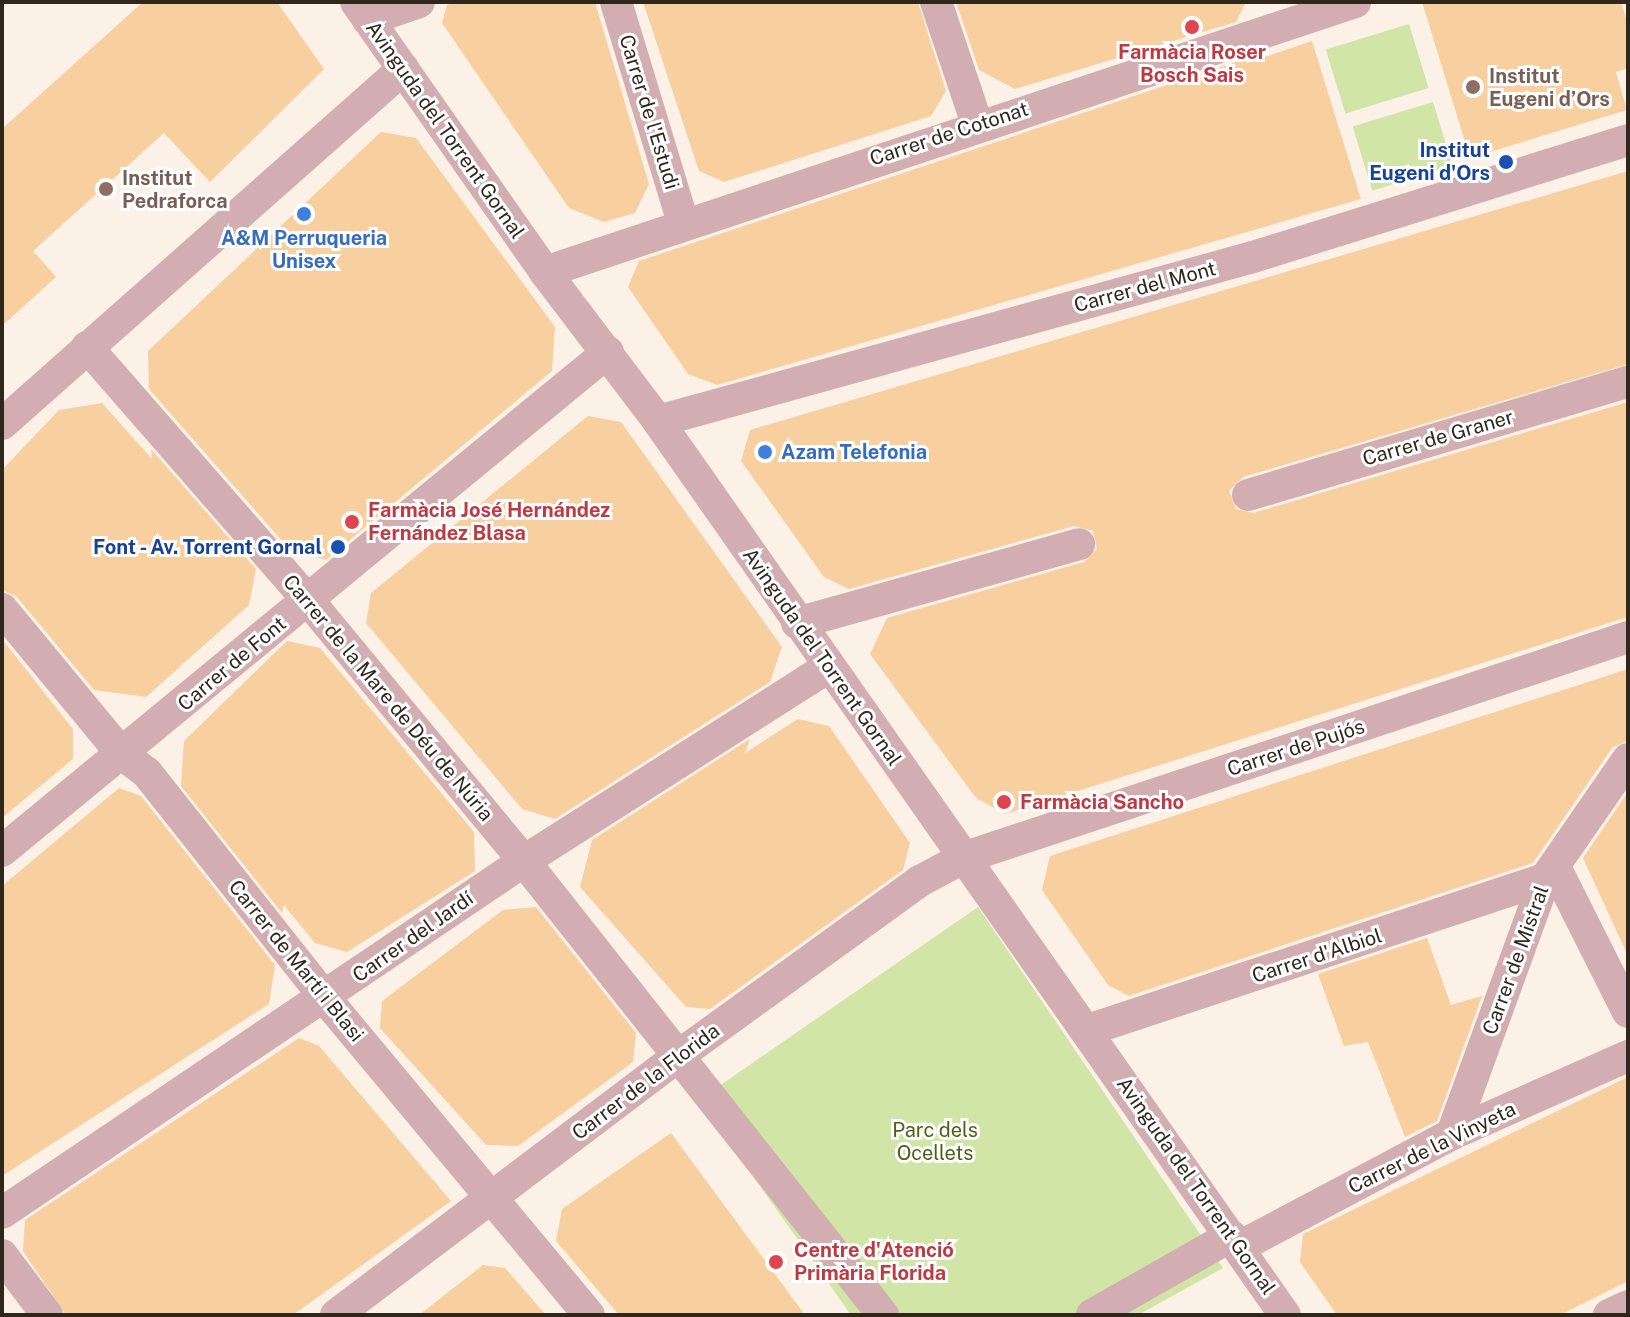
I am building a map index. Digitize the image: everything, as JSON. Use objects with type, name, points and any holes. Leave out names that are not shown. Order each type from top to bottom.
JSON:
[{"type":"street","points":[[362,11],[419,2]]},
{"type":"street","name":"Carrer de l'Estudi","points":[[616,2],[683,223]]},
{"type":"street","points":[[936,2],[977,124]]},
{"type":"street","name":"Carrer de Cotonat","points":[[545,272],[977,124],[1284,13],[1355,2]]},
{"type":"street","name":"Avinguda del Torrent Gornal","points":[[362,11],[545,272],[658,421],[1285,1315]]},
{"type":"street","points":[[2,424],[403,69]]},
{"type":"street","name":"Carrer del Mont","points":[[658,421],[1253,257],[1628,140]]},
{"type":"street","name":"Carrer de la Mare de Déu de Núria","points":[[87,347],[308,600],[524,861],[678,1056]]},
{"type":"street","name":"Carrer de Font","points":[[2,851],[608,352]]},
{"type":"street","name":"Carrer de Graner","points":[[1248,495],[1628,382]]},
{"type":"street","points":[[797,623],[1079,544]]},
{"type":"street","name":"Carrer de Martí i Blasi","points":[[2,609],[122,754],[147,773],[325,998],[589,1315]]},
{"type":"street","name":"Carrer de Pujós","points":[[963,858],[1628,637]]},
{"type":"street","name":"Carrer del Jardí","points":[[2,1213],[524,861],[828,667]]},
{"type":"street","name":"Carrer de Mistral","points":[[1452,1134],[1550,873],[1628,759]]},
{"type":"street","name":"Carrer de la Florida","points":[[349,1311],[678,1056],[920,881],[963,858]]},
{"type":"street","points":[[1550,873],[1628,1012]]},
{"type":"street","name":"Carrer d'Albiol","points":[[1088,1030],[1550,873]]},
{"type":"street","points":[[678,1056],[883,1315]]},
{"type":"street","name":"Carrer de la Vinyeta","points":[[1092,1315],[1452,1134],[1628,1056]]},
{"type":"street","points":[[2,1255],[47,1315]]},
{"type":"street","points":[[1609,1315],[1628,1306]]},
{"type":"green space","points":[[1409,24],[1429,88],[1345,114],[1326,49]]},
{"type":"green space","points":[[1433,102],[1453,166],[1372,191],[1353,127]]},
{"type":"green space","name":"Parc dels Ocellets","points":[[978,907],[1223,1268],[1138,1315],[851,1315],[699,1100]]},
{"type":"building","name":"Institut Pedraforca","points":[[143,2],[277,2],[324,69],[210,182],[164,133],[33,251],[56,277],[2,326],[2,129]]},
{"type":"building","points":[[455,2],[595,2],[649,184],[635,213],[604,222],[569,208],[442,23],[447,5]]},
{"type":"building","points":[[643,2],[918,2],[946,91],[931,116],[724,182],[699,171]]},
{"type":"building","points":[[956,2],[1246,2],[1236,22],[1015,89],[979,70]]},
{"type":"building","points":[[1422,2],[1621,2],[1628,25],[1628,68],[1616,72],[1627,110],[1470,158]]},
{"type":"building","points":[[1312,41],[1361,199],[717,385],[688,374],[628,287],[639,261],[1245,59],[1247,63]]},
{"type":"building","points":[[381,132],[416,138],[555,327],[552,371],[326,560],[290,550],[149,389],[148,351]]},
{"type":"building","points":[[1628,171],[1628,364],[1243,477],[1229,491],[1236,509],[1253,513],[1628,402],[1628,617],[1005,814],[976,798],[870,654],[887,618],[1084,562],[1097,549],[1093,531],[1074,526],[849,589],[824,577],[741,461],[750,430]]},
{"type":"building","points":[[102,403],[152,459],[151,449],[256,569],[249,605],[146,697],[94,690],[17,597],[2,590],[2,470],[59,410]]},
{"type":"building","points":[[588,416],[621,422],[782,647],[770,682],[555,819],[522,809],[366,623],[371,593]]},
{"type":"building","points":[[2,639],[73,729],[73,759],[2,818]]},
{"type":"building","points":[[287,641],[320,648],[474,832],[475,871],[347,952],[315,943],[284,905],[282,913],[181,786],[184,741]]},
{"type":"building","points":[[1628,669],[1628,740],[1612,748],[1533,863],[1129,996],[1108,985],[1042,890],[1050,856]]},
{"type":"building","points":[[798,719],[829,726],[910,843],[903,870],[710,1009],[686,1007],[580,887],[592,840],[750,739],[745,753]]},
{"type":"building","points":[[119,788],[141,796],[275,965],[269,1004],[2,1176],[2,886]]},
{"type":"building","points":[[1628,792],[1628,956],[1583,858]]},
{"type":"building","points":[[536,907],[636,1033],[633,1062],[518,1146],[486,1145],[380,1028],[382,1001],[503,910]]},
{"type":"building","points":[[1427,938],[1451,1005],[1482,996],[1437,1121],[1405,1137],[1368,1042],[1344,1046],[1318,974]]},
{"type":"building","points":[[299,1038],[319,1046],[451,1201],[293,1315],[66,1315],[23,1251],[25,1220]]},
{"type":"building","points":[[1628,1077],[1628,1281],[1560,1315],[1337,1315],[1300,1262],[1303,1234]]},
{"type":"building","points":[[671,1133],[805,1315],[619,1315],[556,1241],[562,1209]]},
{"type":"building","points":[[483,1265],[505,1268],[546,1315],[419,1315]]},
{"type":"place","name":"Farmàcia Roser Bosch Sais","points":[[1192,27]]},
{"type":"place","name":"Institut Eugeni d’Ors","points":[[1473,87]]},
{"type":"place","name":"Institut Eugeni d'Ors","points":[[1506,162]]},
{"type":"place","name":"Institut Pedraforca","points":[[106,189]]},
{"type":"place","name":"A&M Perruqueria Unisex","points":[[304,214]]},
{"type":"place","name":"Azam Telefonia","points":[[765,452]]},
{"type":"place","name":"Farmàcia José Hernández Fernández Blasa","points":[[352,522]]},
{"type":"place","name":"Font - Av. Torrent Gornal","points":[[338,547]]},
{"type":"place","name":"Farmàcia Sancho","points":[[1004,802]]},
{"type":"place","name":"Centre d'Atenció Primària Florida","points":[[776,1262]]}]
